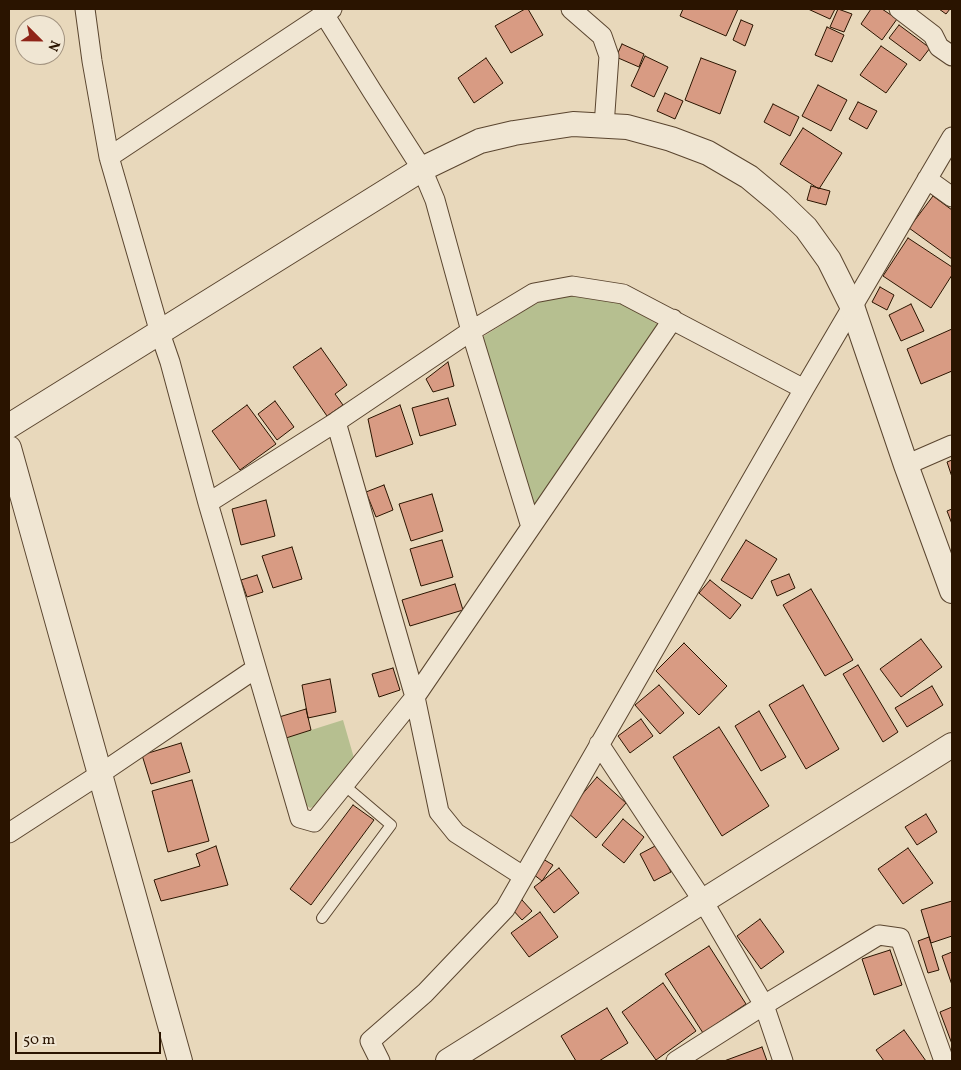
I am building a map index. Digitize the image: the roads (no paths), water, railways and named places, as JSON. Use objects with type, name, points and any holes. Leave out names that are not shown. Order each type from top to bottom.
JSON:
[{"type":"street","points":[[85,9],[109,157],[170,362],[255,669],[300,818],[314,822],[415,697],[673,319]]},
{"type":"street","points":[[571,9],[602,36],[609,56],[604,126]]},
{"type":"street","points":[[899,9],[933,34],[939,47],[952,56]]},
{"type":"street","points":[[109,157],[328,11],[372,91],[422,169],[435,200],[531,527]]},
{"type":"street","points":[[9,426],[422,169],[480,141],[514,133],[573,124],[627,127],[670,139],[708,153],[749,177],[806,228],[829,260],[852,306],[906,465],[952,591]]},
{"type":"street","points":[[380,1061],[370,1041],[425,993],[505,910],[804,389],[952,137]]},
{"type":"street","points":[[927,180],[952,196]]},
{"type":"street","points":[[208,503],[336,422],[472,331],[534,293],[572,286],[623,294],[804,389]]},
{"type":"street","points":[[336,422],[415,697],[439,812],[456,833],[523,876]]},
{"type":"street","points":[[906,465],[952,445]]},
{"type":"street","points":[[9,448],[180,1061]]},
{"type":"street","points":[[9,833],[255,669]]},
{"type":"street","points":[[599,744],[703,901],[764,1005],[783,1061]]},
{"type":"street","points":[[448,1061],[952,746]]},
{"type":"street","points":[[676,1061],[879,935],[900,938],[944,1061]]},
{"type":"lane","points":[[322,918],[391,825],[344,785]]}]
